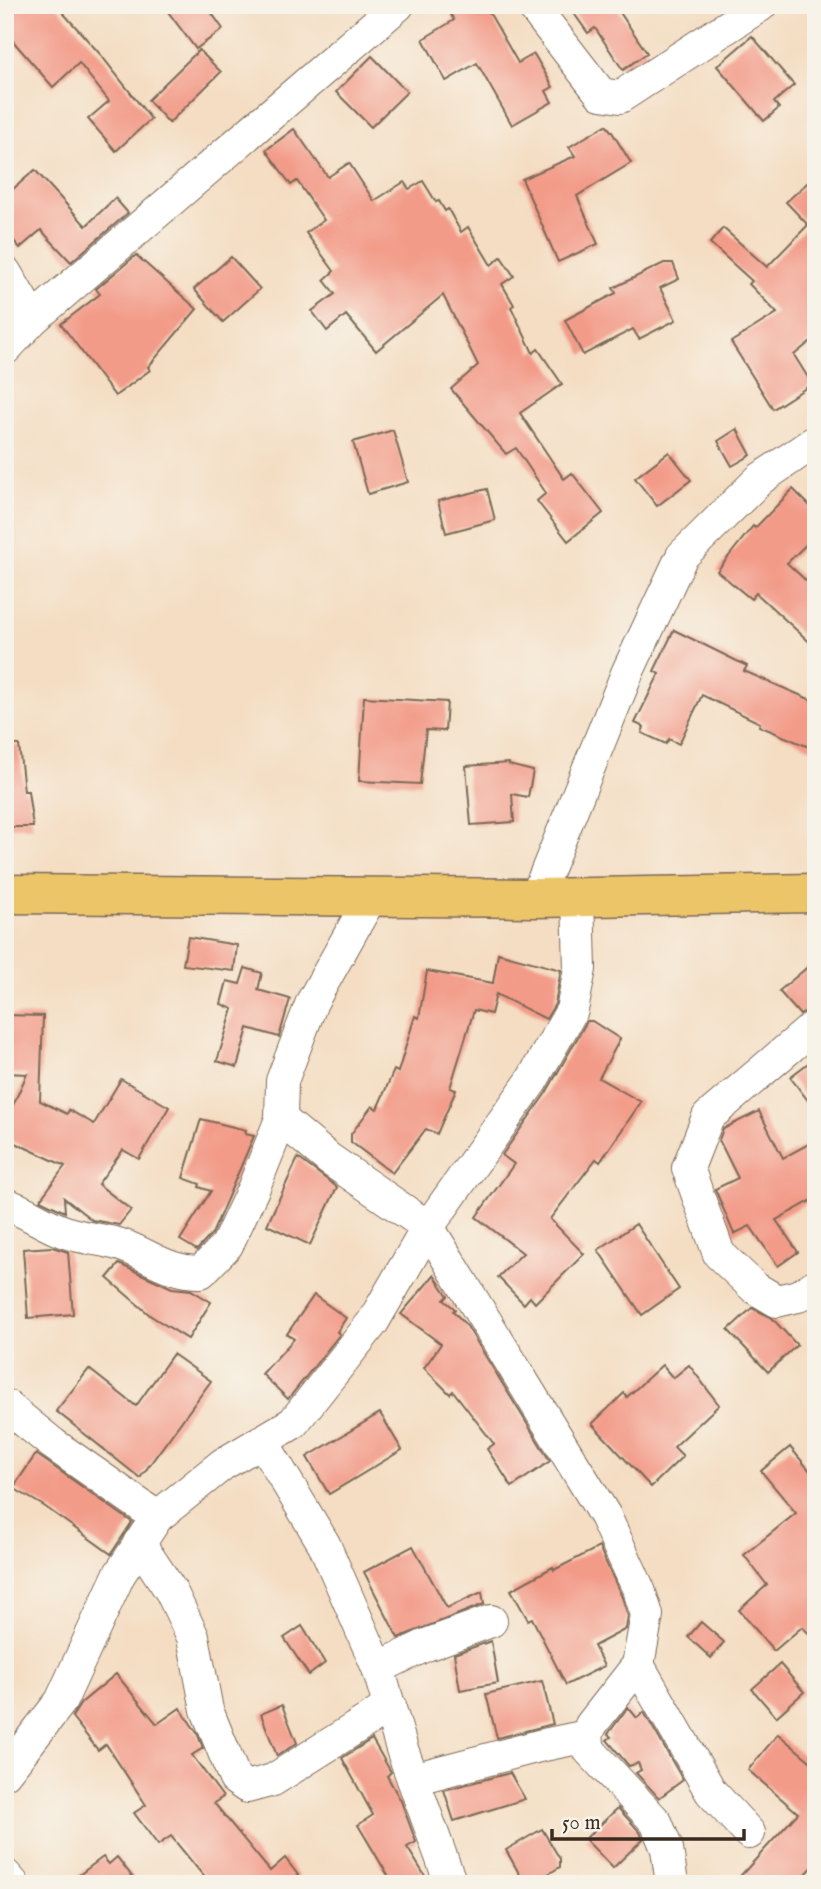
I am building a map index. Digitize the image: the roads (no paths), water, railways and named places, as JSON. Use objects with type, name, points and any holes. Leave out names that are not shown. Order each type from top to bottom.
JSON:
[{"type":"main road","points":[[5,894],[536,898],[816,893]]},
{"type":"street","points":[[5,349],[33,319],[398,5]]},
{"type":"street","points":[[533,5],[601,94],[620,97],[761,5]]},
{"type":"street","points":[[5,272],[33,319]]},
{"type":"street","points":[[536,898],[628,671],[682,556],[760,479],[816,441]]},
{"type":"street","points":[[5,1204],[22,1209],[62,1231],[122,1245],[165,1266],[186,1272],[201,1272],[227,1245],[254,1187],[281,1119],[282,1081],[312,1002],[372,897]]},
{"type":"street","points":[[7,1764],[61,1701],[119,1575],[157,1517],[223,1464],[293,1423],[373,1322],[429,1227],[531,1082],[572,1010],[580,969],[578,897]]},
{"type":"street","points":[[816,1025],[708,1117],[688,1168],[719,1254],[755,1289],[777,1301],[798,1296],[816,1285]]},
{"type":"street","points":[[281,1119],[330,1159],[429,1227],[605,1516],[639,1590],[647,1615],[638,1665],[591,1725],[587,1736],[589,1750],[656,1822],[667,1849],[672,1884]]},
{"type":"street","points":[[5,1405],[53,1444],[157,1517]]},
{"type":"street","points":[[262,1441],[324,1544],[378,1668],[413,1779],[451,1884]]},
{"type":"street","points":[[139,1543],[171,1591],[193,1637],[207,1710],[235,1779],[247,1787],[273,1780],[390,1706]]},
{"type":"street","points":[[378,1668],[426,1645],[491,1621]]},
{"type":"street","points":[[638,1665],[711,1792],[749,1833]]},
{"type":"street","points":[[413,1779],[587,1736]]},
{"type":"street","points":[[5,1875],[13,1884]]}]
